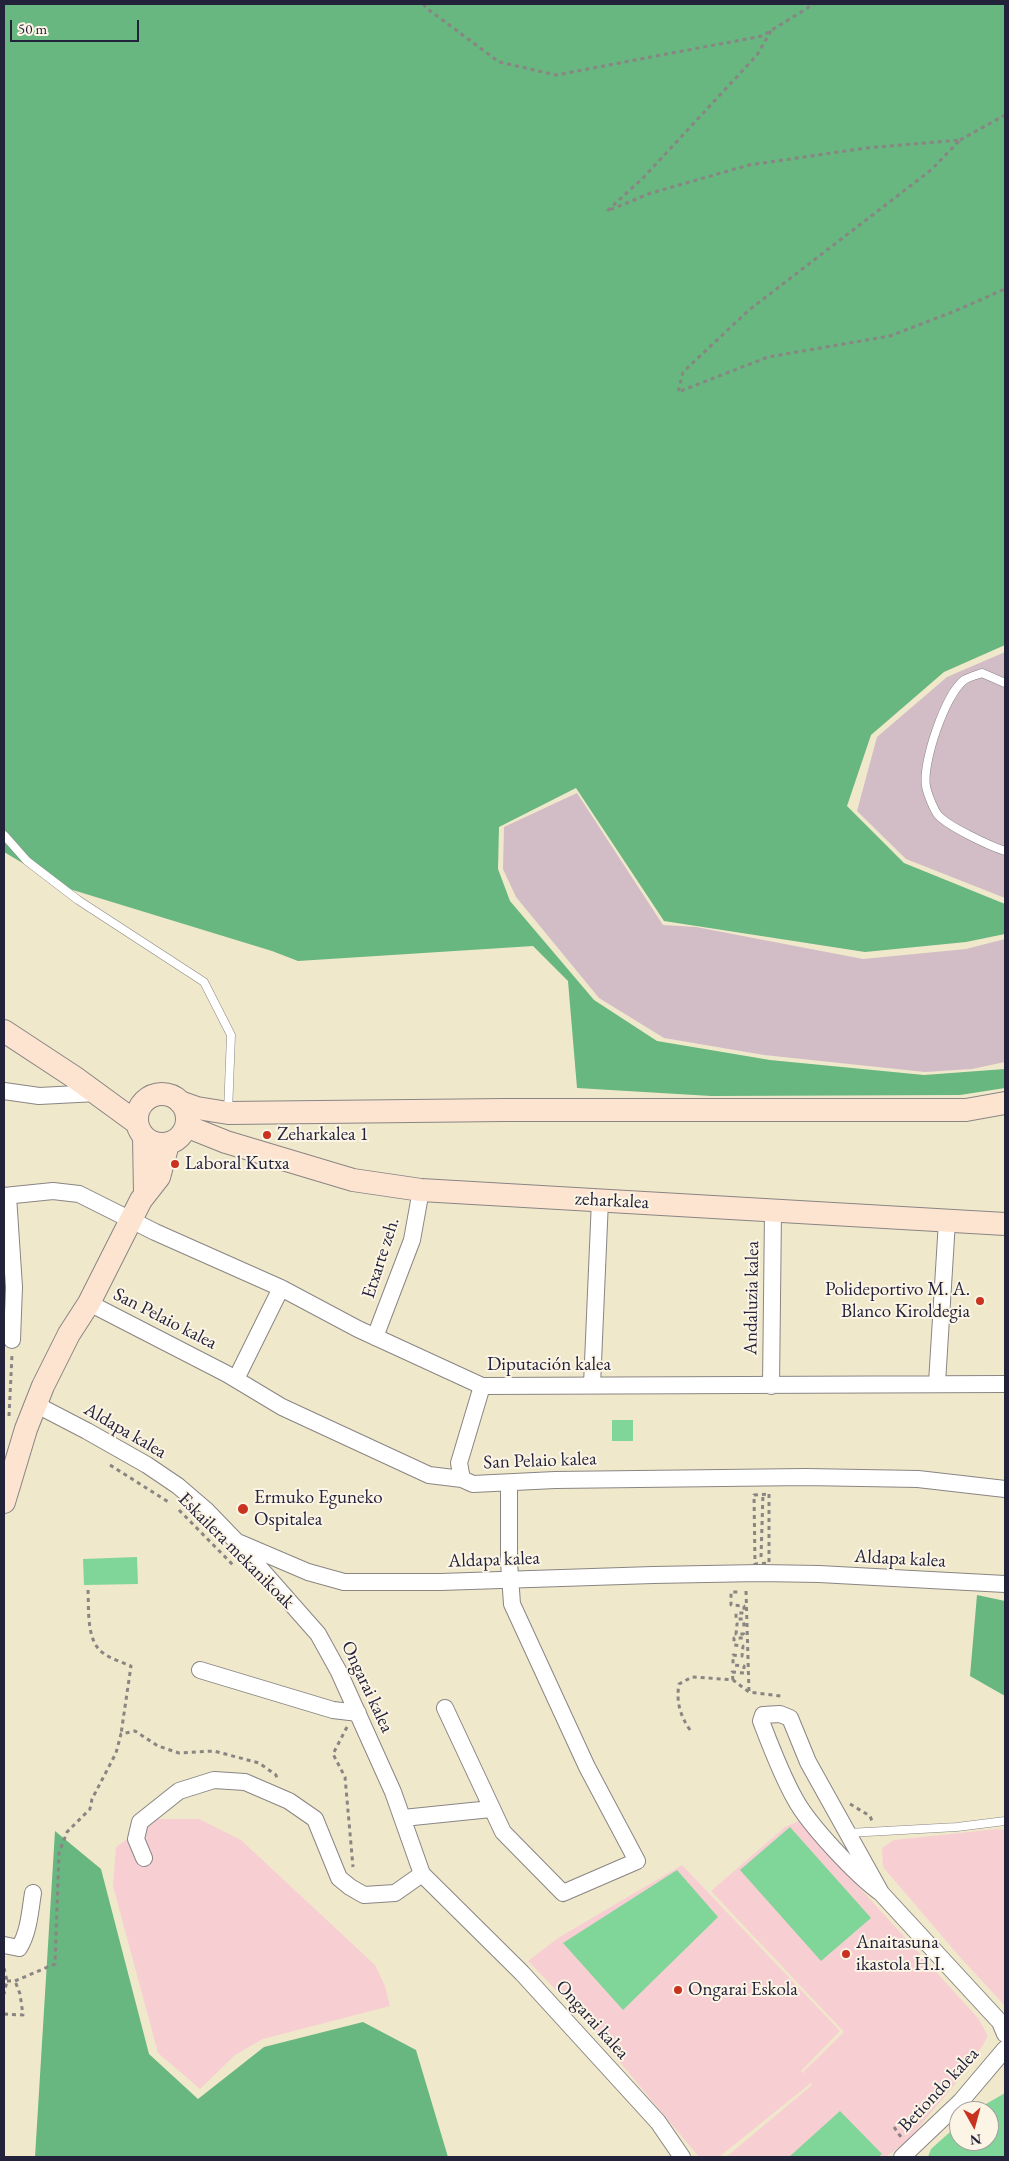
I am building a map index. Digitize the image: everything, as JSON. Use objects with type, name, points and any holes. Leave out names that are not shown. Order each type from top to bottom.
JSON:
[{"type":"street","points":[[4,1032],[97,1093],[151,1142],[180,1126],[225,1113],[504,1110],[966,1110],[1005,1103]]},
{"type":"street","points":[[4,1502],[35,1404],[145,1193],[159,1177],[180,1126],[167,1094],[152,1096],[127,1095],[74,1077]]},
{"type":"street","points":[[4,1091],[39,1096],[97,1093]]},
{"type":"street","points":[[145,1193],[140,1107],[152,1096]]},
{"type":"street","name":"zeharkalea","points":[[180,1126],[207,1142],[226,1142],[353,1180],[421,1190],[1005,1224]]},
{"type":"street","name":"Etxarte zeh.","points":[[375,1337],[412,1240],[421,1190]]},
{"type":"street","name":"Diputación kalea","points":[[6,1196],[53,1191],[79,1194],[130,1221],[281,1288],[375,1337],[482,1386],[1005,1384]]},
{"type":"street","points":[[6,1196],[14,1287],[12,1340]]},
{"type":"street","points":[[592,1385],[600,1200]]},
{"type":"street","name":"Andaluzia kalea","points":[[771,1386],[774,1211]]},
{"type":"street","points":[[937,1383],[947,1221]]},
{"type":"street","points":[[236,1379],[281,1288]]},
{"type":"street","name":"San Pelaio kalea","points":[[89,1302],[236,1379],[282,1407],[428,1475],[462,1479],[473,1484],[594,1479],[806,1477],[918,1479],[1005,1489]]},
{"type":"street","points":[[462,1479],[459,1463],[482,1386]]},
{"type":"street","name":"Aldapa kalea","points":[[35,1404],[87,1430],[178,1486],[206,1510],[236,1541],[308,1572],[344,1582],[509,1580],[761,1569],[1005,1584]]},
{"type":"street","points":[[444,1708],[503,1832],[563,1893],[638,1861],[587,1767],[512,1604],[509,1580],[509,1483]]},
{"type":"street","name":"Ongarai kalea","points":[[236,1541],[318,1634],[339,1672],[404,1818],[422,1874],[522,1973],[658,2122],[682,2157]]},
{"type":"street","points":[[200,1670],[333,1710],[358,1713]]},
{"type":"street","points":[[881,1893],[808,1762],[790,1718],[780,1714],[763,1714],[761,1721],[796,1801],[818,1830],[866,1883],[881,1893],[1000,2022],[1005,2034]]},
{"type":"street","points":[[144,1858],[136,1839],[140,1822],[179,1791],[214,1780],[245,1782],[289,1801],[315,1819],[339,1878],[364,1895],[395,1893],[422,1874]]},
{"type":"street","points":[[404,1818],[491,1810]]},
{"type":"street","points":[[4,1945],[19,1948],[23,1941],[33,1892]]},
{"type":"street","name":"Betiondo kalea","points":[[902,2157],[961,2101],[1005,2049]]},
{"type":"lane","points":[[1005,683],[982,673],[964,680],[946,707],[933,742],[926,786],[938,814],[964,832],[1005,851]]},
{"type":"lane","points":[[4,835],[27,861],[78,900],[204,982],[231,1035],[225,1113]]},
{"type":"lane","points":[[848,1833],[1005,1821]]},
{"type":"path","points":[[423,4],[499,62],[556,75],[762,36],[814,4]]},
{"type":"path","points":[[771,30],[757,55],[643,178],[607,211],[651,193],[749,165],[866,148],[960,140]]},
{"type":"path","points":[[1005,115],[960,140],[931,170],[749,310],[683,372],[678,392],[768,357],[890,336],[1005,289]]},
{"type":"path","points":[[4,1386],[11,1385]]},
{"type":"path","points":[[4,1403],[10,1403]]},
{"type":"path","name":"Eskailera mekanikoak","points":[[107,1463],[172,1504],[239,1571]]},
{"type":"path","points":[[754,1494],[769,1494],[769,1563],[761,1569],[755,1564],[754,1494]]},
{"type":"path","points":[[761,1569],[762,1501]]},
{"type":"path","points":[[88,1590],[90,1628],[96,1646],[102,1653],[132,1666],[121,1734]]},
{"type":"path","points":[[733,1680],[732,1672],[744,1672],[744,1666],[733,1665],[733,1655],[742,1656],[743,1646],[734,1645],[734,1638],[743,1638],[744,1634],[736,1634],[737,1624],[744,1625],[743,1619],[736,1619],[736,1613],[744,1614],[744,1606],[731,1605],[731,1592],[741,1591]]},
{"type":"path","points":[[746,1591],[749,1692]]},
{"type":"path","points":[[333,1710],[334,1716],[348,1726],[333,1754],[344,1777],[353,1864],[350,1887]]},
{"type":"path","points":[[4,1968],[7,1981],[4,1994]]},
{"type":"path","points":[[4,2014],[23,2015],[17,1986],[14,1981],[7,1981]]},
{"type":"shaded area","points":[[1005,652],[1005,898],[906,859],[857,811],[877,737],[947,677]]},
{"type":"shaded area","points":[[577,793],[663,925],[696,927],[863,959],[966,949],[1005,939],[1005,1062],[972,1069],[925,1072],[764,1055],[664,1038],[599,998],[516,897],[503,869],[504,827]]},
{"type":"shaded area","points":[[155,1819],[199,1819],[241,1840],[375,1965],[385,1986],[390,2006],[263,2039],[235,2055],[200,2089],[158,2053],[113,1886],[116,1847]]},
{"type":"shaded area","points":[[799,1821],[978,2018],[988,2036],[971,2065],[908,2140],[886,2157],[726,2157],[812,2085],[811,2083],[719,2157],[699,2157],[583,2018],[528,1961],[558,1938],[682,1865],[840,2031],[801,2071],[806,2077],[803,2072],[844,2032],[711,1891],[785,1827]]},
{"type":"shaded area","points":[[996,1829],[1005,1830],[1005,2006],[959,1956],[883,1867],[882,1848],[894,1840]]},
{"type":"green space","points":[[4,4],[1005,4],[1005,645],[944,672],[871,735],[847,806],[904,863],[1005,904],[1005,934],[966,942],[865,952],[664,921],[576,788],[499,827],[498,869],[510,901],[594,1000],[657,1041],[770,1060],[924,1075],[1005,1069],[1005,1088],[960,1095],[711,1096],[577,1088],[568,981],[533,946],[298,961],[272,951],[63,887],[4,852]]},
{"type":"green space","points":[[612,1420],[633,1420],[633,1441],[612,1441]]},
{"type":"green space","points":[[137,1557],[138,1584],[84,1585],[83,1559]]},
{"type":"green space","points":[[977,1595],[1005,1601],[1005,1696],[970,1676]]},
{"type":"green space","points":[[790,1827],[871,1918],[821,1961],[740,1870]]},
{"type":"green space","points":[[55,1831],[101,1869],[149,2054],[198,2099],[264,2047],[363,2022],[416,2050],[448,2157],[35,2157]]},
{"type":"green space","points":[[677,1870],[718,1917],[623,2010],[563,1943]]},
{"type":"green space","points":[[1005,2093],[1005,2157],[928,2157],[931,2149],[949,2133],[949,2151],[999,2151],[999,2101],[991,2101]]},
{"type":"green space","points":[[840,2111],[882,2154],[878,2157],[789,2157]]},
{"type":"place","name":"Zeharkalea 1","points":[[267,1135]]},
{"type":"place","name":"Laboral Kutxa","points":[[175,1164]]},
{"type":"place","name":"Polideportivo M. A. Blanco Kiroldegia","points":[[980,1301]]},
{"type":"place","name":"Ermuko Eguneko Ospitalea","points":[[243,1509]]},
{"type":"place","name":"Anaitasuna ikastola H.I.","points":[[846,1954]]},
{"type":"place","name":"Ongarai Eskola","points":[[678,1990]]}]
